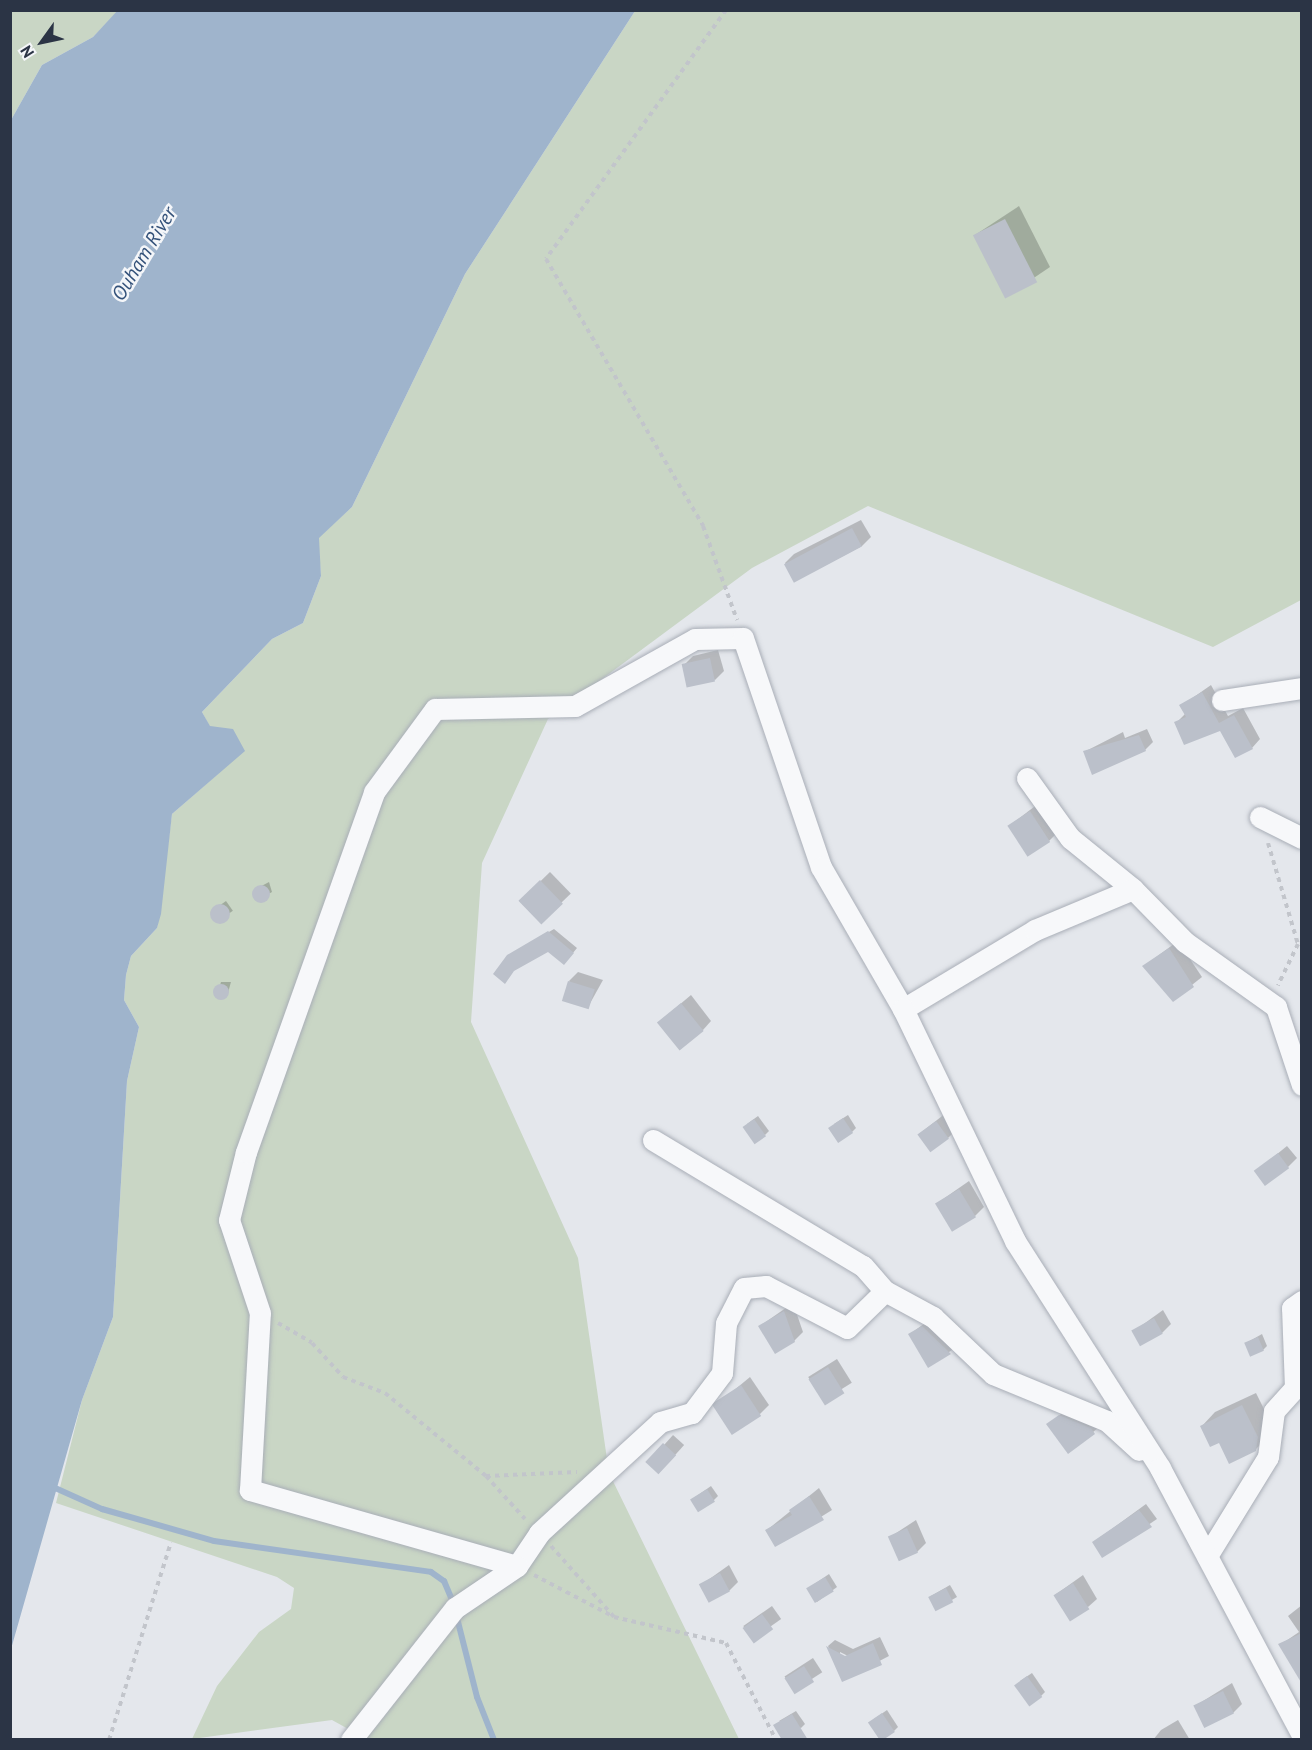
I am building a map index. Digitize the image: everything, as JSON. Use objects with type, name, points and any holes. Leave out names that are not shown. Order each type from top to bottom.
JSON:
[{"type":"street","points":[[517,1566],[250,1490],[260,1313],[229,1220],[246,1152],[374,792],[435,709],[575,706],[695,639],[743,638],[821,867],[903,1008],[1015,1241],[1160,1468],[1302,1735]]},
{"type":"street","points":[[1222,700],[1302,688]]},
{"type":"street","points":[[1027,778],[1070,837],[1134,889],[1185,942],[1277,1016],[1302,1048]]},
{"type":"street","points":[[1260,817],[1302,838]]},
{"type":"street","points":[[903,1008],[1035,930],[1134,889]]},
{"type":"street","points":[[1277,1016],[1302,1085]]},
{"type":"street","points":[[653,1140],[863,1266],[885,1291],[933,1317],[993,1374],[1107,1421],[1160,1468]]},
{"type":"street","points":[[351,1740],[455,1608],[517,1566],[539,1533],[660,1422],[692,1413],[722,1373],[726,1323],[744,1288],[766,1286],[847,1328],[885,1291]]},
{"type":"street","points":[[1207,1556],[1268,1457],[1274,1411],[1295,1388],[1292,1308],[1302,1300]]},
{"type":"path","points":[[726,10],[546,258],[703,526],[743,638]]},
{"type":"path","points":[[1260,817],[1298,944],[1278,981],[1277,1016]]},
{"type":"path","points":[[260,1313],[312,1343],[343,1377],[385,1393],[486,1476],[614,1617]]},
{"type":"path","points":[[486,1476],[576,1472],[601,1477]]},
{"type":"path","points":[[109,1740],[171,1542]]},
{"type":"path","points":[[517,1566],[614,1617],[726,1643],[776,1740]]},
{"type":"green space","points":[[11,11],[118,11],[93,37],[42,65],[11,120]]},
{"type":"green space","points":[[635,11],[1301,11],[1301,600],[1213,647],[868,506],[752,568],[548,719],[482,863],[471,1022],[578,1258],[609,1473],[739,1739],[368,1740],[332,1720],[192,1739],[217,1686],[259,1632],[291,1609],[294,1588],[277,1577],[56,1503],[82,1400],[113,1317],[127,1081],[139,1027],[124,1000],[126,975],[131,956],[157,928],[172,814],[219,773],[221,728],[210,727],[202,712],[272,639],[303,623],[321,576],[318,538],[352,507],[465,274]]},
{"type":"water","name":"Ouham River","points":[[118,10],[635,11],[465,274],[352,507],[319,538],[321,576],[303,623],[272,639],[202,712],[210,726],[233,729],[245,751],[172,814],[161,914],[157,928],[131,956],[126,975],[124,1000],[139,1027],[127,1081],[113,1317],[82,1400],[11,1649],[11,120],[42,65],[93,37]]},
{"type":"building","points":[[1005,219],[1037,282],[1005,299],[973,235]]},
{"type":"building","points":[[852,528],[862,547],[794,583],[784,564]]},
{"type":"building","points":[[710,658],[715,681],[687,688],[682,664]]},
{"type":"building","points":[[1202,692],[1219,723],[1234,715],[1253,749],[1235,758],[1220,731],[1184,745],[1174,722],[1186,717],[1179,705]]},
{"type":"building","points":[[1139,735],[1146,751],[1092,775],[1083,751]]},
{"type":"building","points":[[1030,811],[1050,842],[1028,857],[1007,826]]},
{"type":"building","points":[[540,880],[563,904],[541,925],[518,901]]},
{"type":"building","points":[[261,885],[267,888],[270,894],[267,900],[261,903],[255,900],[252,894],[255,888]]},
{"type":"building","points":[[220,904],[227,907],[230,914],[227,921],[220,924],[213,921],[210,914],[213,907]]},
{"type":"building","points":[[548,931],[574,953],[564,965],[548,952],[514,971],[505,984],[493,974],[507,955]]},
{"type":"building","points":[[1169,948],[1194,987],[1173,1002],[1142,966]]},
{"type":"building","points":[[568,981],[595,989],[589,1009],[562,1001]]},
{"type":"building","points":[[221,984],[227,986],[229,992],[227,998],[221,1000],[215,998],[213,992],[215,986]]},
{"type":"building","points":[[681,1003],[704,1031],[680,1050],[657,1023]]},
{"type":"building","points":[[843,1118],[853,1133],[838,1143],[828,1128]]},
{"type":"building","points":[[754,1119],[766,1136],[755,1144],[743,1127]]},
{"type":"building","points":[[936,1121],[949,1139],[930,1152],[917,1135]]},
{"type":"building","points":[[1278,1153],[1289,1168],[1265,1186],[1254,1171]]},
{"type":"building","points":[[959,1189],[976,1217],[952,1232],[935,1203]]},
{"type":"building","points":[[784,1311],[795,1342],[775,1354],[758,1326]]},
{"type":"building","points":[[1154,1318],[1163,1334],[1140,1346],[1131,1331]]},
{"type":"building","points":[[922,1326],[951,1354],[928,1368],[908,1334]]},
{"type":"building","points":[[1258,1337],[1264,1351],[1250,1357],[1244,1343]]},
{"type":"building","points":[[828,1367],[844,1393],[825,1405],[808,1379]]},
{"type":"building","points":[[741,1385],[761,1416],[732,1435],[712,1404]]},
{"type":"building","points":[[1242,1405],[1258,1437],[1256,1451],[1229,1464],[1219,1443],[1210,1447],[1200,1426]]},
{"type":"building","points":[[1059,1415],[1091,1428],[1095,1434],[1068,1454],[1046,1424]]},
{"type":"building","points":[[663,1443],[676,1455],[658,1474],[645,1462]]},
{"type":"building","points":[[707,1489],[715,1502],[698,1512],[690,1500]]},
{"type":"building","points":[[809,1496],[824,1520],[775,1547],[765,1530],[792,1515],[789,1510]]},
{"type":"building","points":[[1139,1510],[1152,1527],[1102,1558],[1092,1542]]},
{"type":"building","points":[[907,1528],[918,1553],[899,1561],[888,1537]]},
{"type":"building","points":[[720,1573],[730,1592],[709,1603],[699,1584]]},
{"type":"building","points":[[825,1577],[834,1592],[815,1603],[806,1588]]},
{"type":"building","points":[[1073,1583],[1089,1609],[1070,1621],[1053,1595]]},
{"type":"building","points":[[946,1588],[953,1602],[935,1611],[928,1597]]},
{"type":"building","points":[[762,1614],[773,1629],[754,1643],[743,1628]]},
{"type":"building","points":[[1302,1633],[1302,1684],[1278,1644]]},
{"type":"building","points":[[873,1643],[882,1665],[842,1682],[826,1646],[845,1656]]},
{"type":"building","points":[[804,1666],[814,1682],[795,1694],[784,1678]]},
{"type":"building","points":[[1027,1676],[1042,1697],[1029,1706],[1014,1685]]},
{"type":"building","points":[[1223,1691],[1234,1713],[1204,1728],[1193,1705]]},
{"type":"building","points":[[882,1713],[895,1732],[880,1740],[868,1723]]},
{"type":"building","points":[[792,1714],[808,1740],[782,1740],[773,1725]]},
{"type":"waterway","points":[[53,1487],[102,1509],[214,1541],[431,1572],[444,1581],[454,1604]]},
{"type":"waterway","points":[[456,1614],[477,1697],[494,1740]]}]
